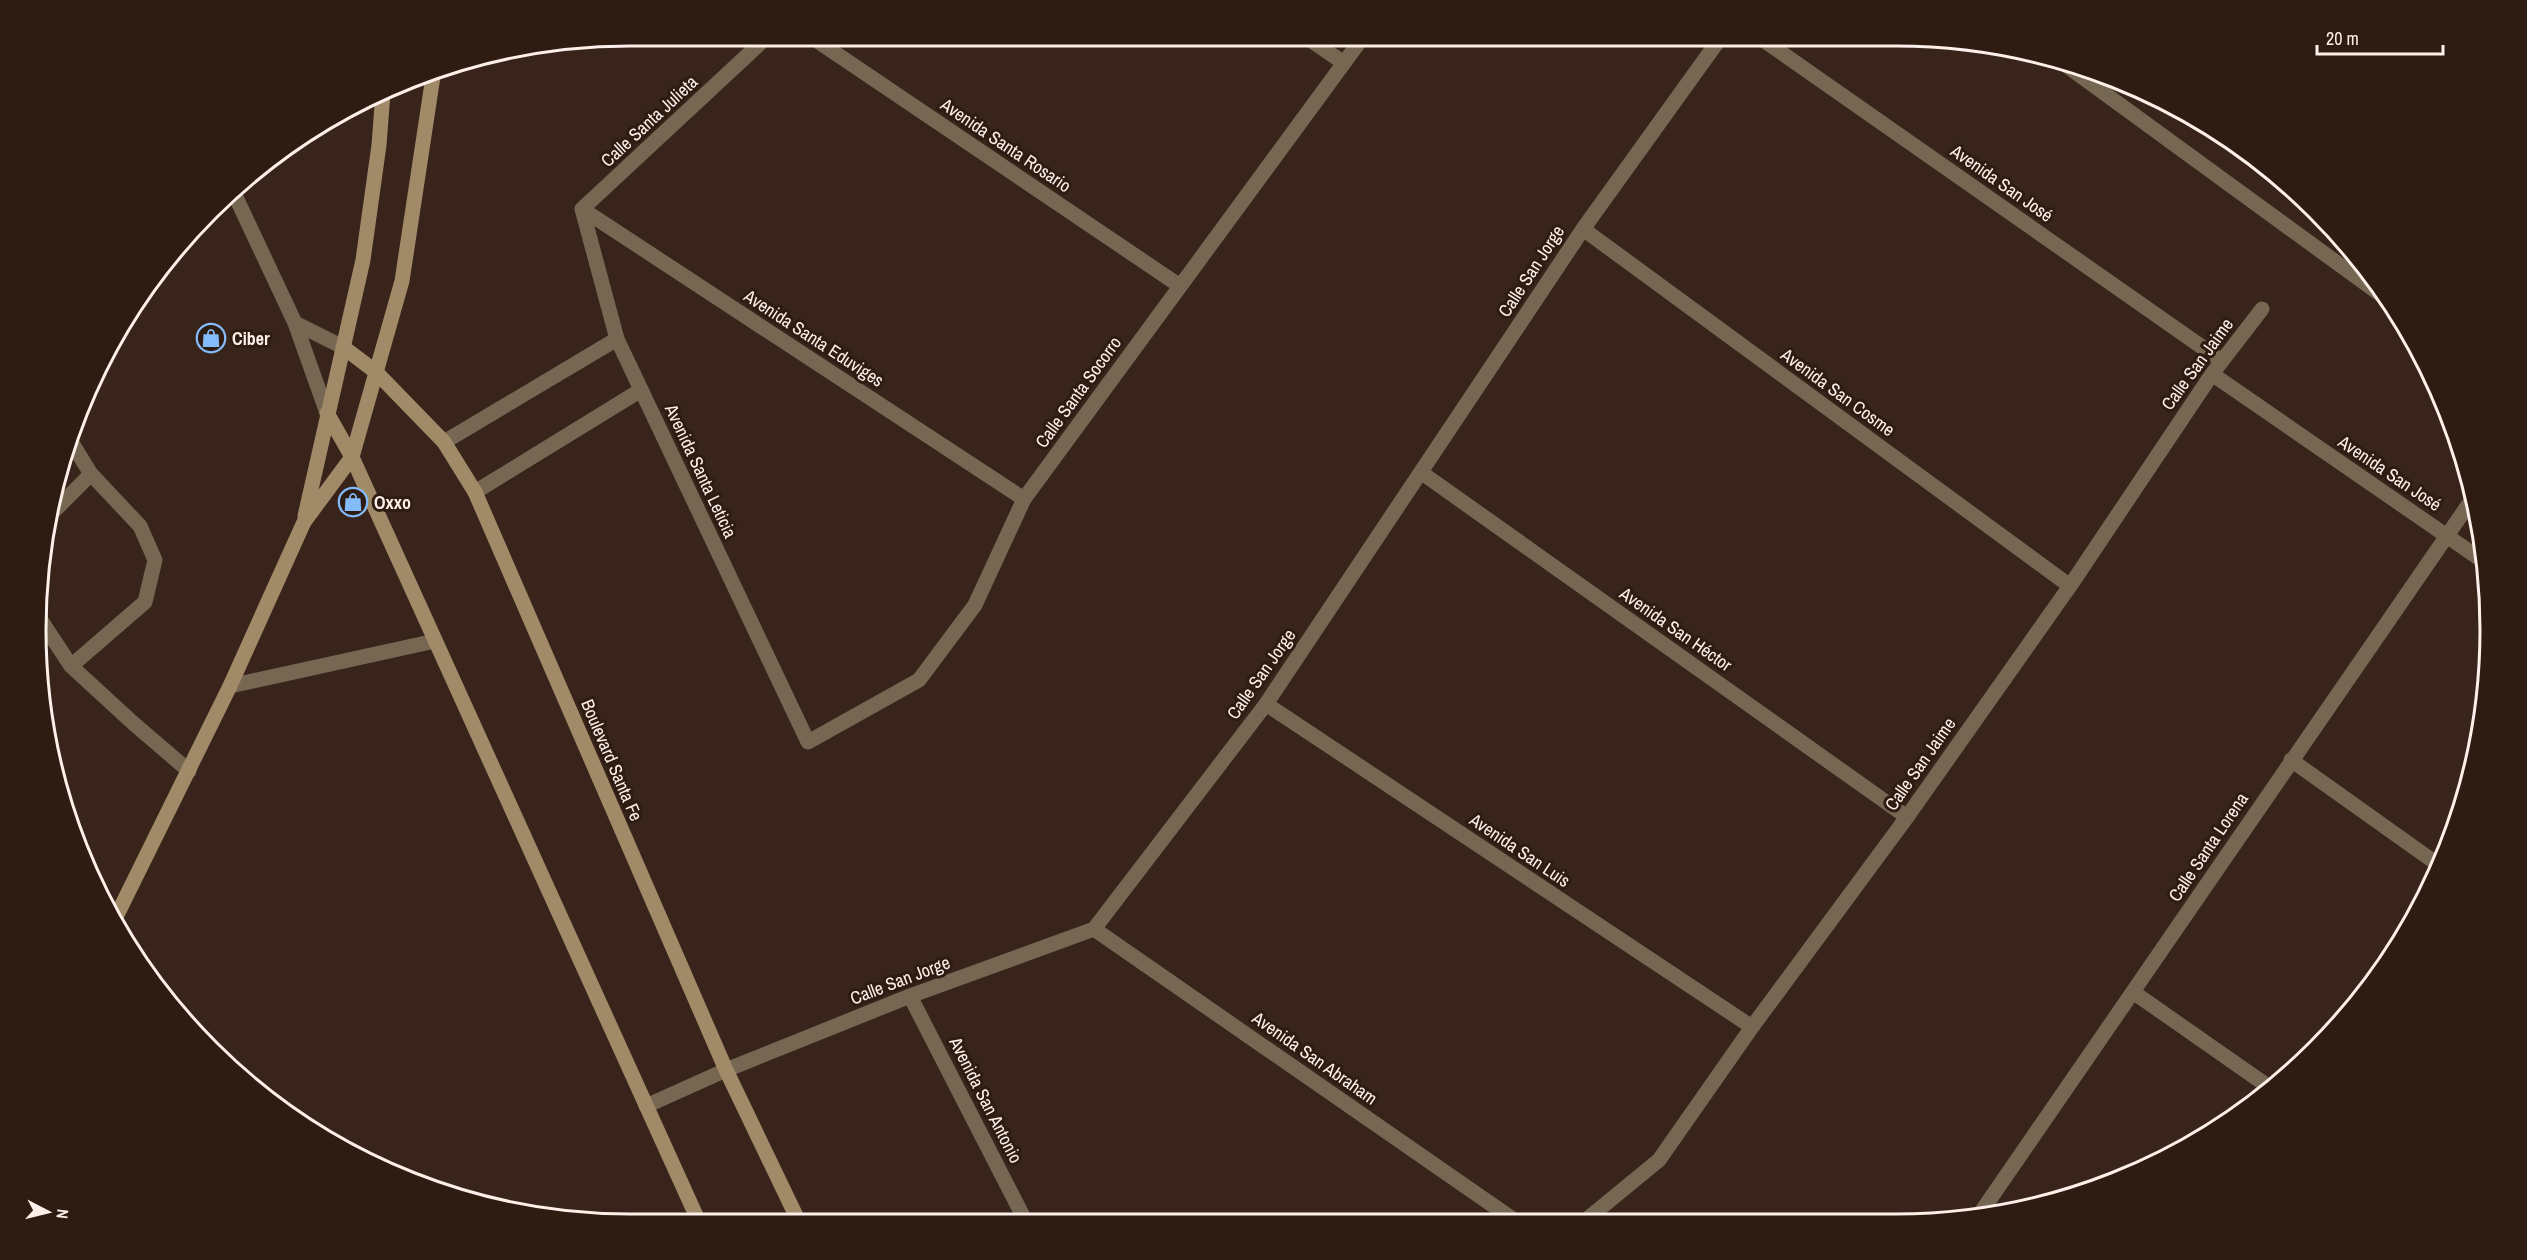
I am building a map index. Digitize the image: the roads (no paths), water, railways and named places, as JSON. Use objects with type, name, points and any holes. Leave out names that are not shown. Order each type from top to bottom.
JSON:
[{"type":"main road","points":[[119,911],[230,686],[304,522],[352,457],[402,280],[432,81]]},
{"type":"main road","points":[[304,522],[363,260],[379,145],[382,102]]},
{"type":"main road","name":"Boulevard Santa Fe","points":[[343,347],[376,372],[444,442],[475,492],[726,1070],[795,1214]]},
{"type":"main road","points":[[327,412],[352,457],[695,1214]]},
{"type":"street","name":"Calle Santa Julieta","points":[[582,209],[757,46]]},
{"type":"street","name":"Avenida Santa Rosario","points":[[825,46],[1180,286]]},
{"type":"street","points":[[1319,46],[1344,63]]},
{"type":"street","name":"Calle Santa Socorro","points":[[808,742],[919,680],[975,605],[1024,499],[1356,46]]},
{"type":"street","name":"Calle San Jorge","points":[[646,1106],[726,1070],[910,996],[1094,929],[1266,704],[1583,229],[1715,46]]},
{"type":"street","name":"Avenida San José","points":[[1772,46],[2222,361]]},
{"type":"street","points":[[2080,76],[2367,285]]},
{"type":"street","points":[[237,199],[296,323],[327,412]]},
{"type":"street","name":"Avenida Santa Leticia","points":[[582,209],[617,339],[808,742]]},
{"type":"street","name":"Avenida Santa Eduviges","points":[[582,209],[1024,499]]},
{"type":"street","name":"Avenida San Cosme","points":[[1583,229],[2070,586]]},
{"type":"street","name":"Calle San Jaime","points":[[1593,1214],[1659,1160],[1752,1027],[1907,816],[2070,586],[2212,374],[2262,309]]},
{"type":"street","points":[[296,323],[343,347]]},
{"type":"street","points":[[444,442],[617,339]]},
{"type":"street","name":"Avenida San José","points":[[2212,374],[2476,556]]},
{"type":"street","points":[[475,492],[640,390]]},
{"type":"street","points":[[71,666],[145,602],[155,561],[140,526],[91,474],[75,448]]},
{"type":"street","name":"Avenida San Héctor","points":[[1422,473],[1907,816]]},
{"type":"street","points":[[60,505],[91,474]]},
{"type":"street","name":"Calle Santa Lorena","points":[[1985,1207],[2467,507]]},
{"type":"street","points":[[46,628],[71,666],[189,771]]},
{"type":"street","points":[[230,686],[435,641]]},
{"type":"street","name":"Avenida San Luis","points":[[1266,704],[1752,1027]]},
{"type":"street","points":[[2291,760],[2432,861]]},
{"type":"street","name":"Avenida San Abraham","points":[[1094,929],[1505,1214]]},
{"type":"street","points":[[2133,992],[2264,1083]]},
{"type":"street","name":"Avenida San Antonio","points":[[910,996],[1022,1214]]},
{"type":"place","name":"Ciber","points":[[211,338]]},
{"type":"place","name":"Oxxo","points":[[353,502]]}]
